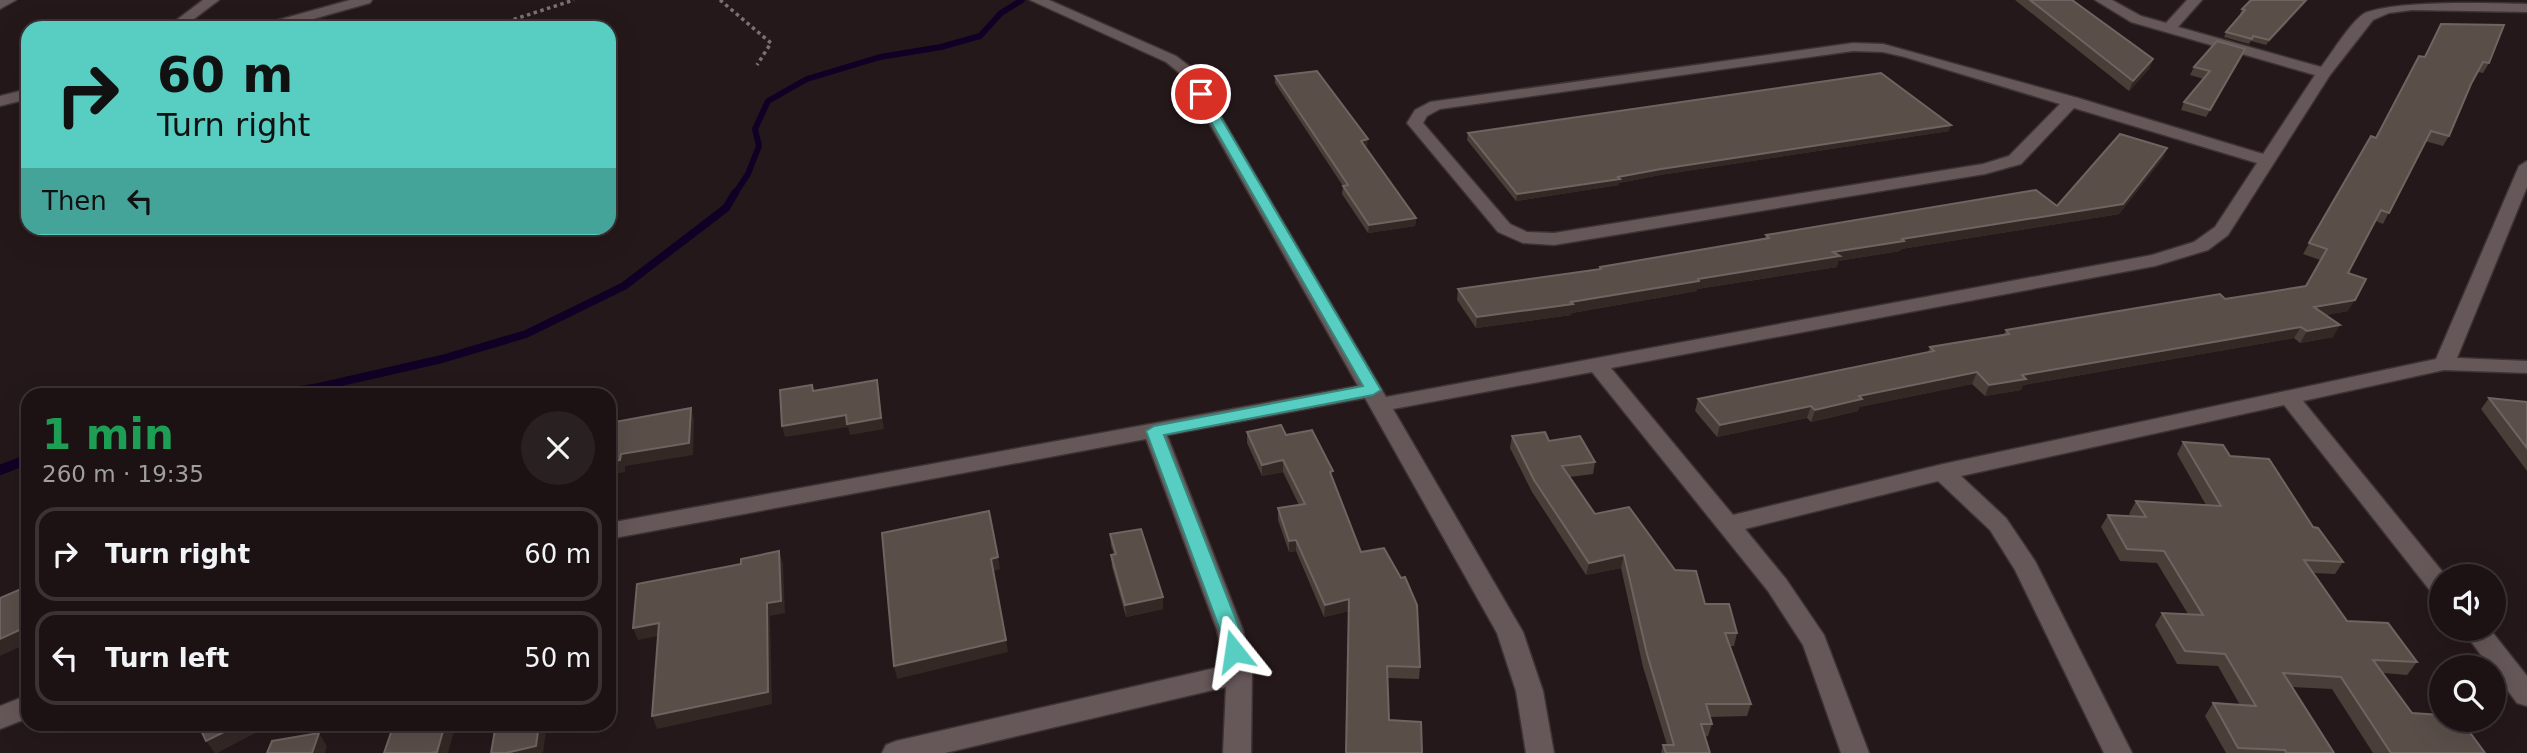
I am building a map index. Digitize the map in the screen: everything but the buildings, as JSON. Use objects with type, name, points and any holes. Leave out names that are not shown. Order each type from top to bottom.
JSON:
[{"type":"street","points":[[0,5],[9,0]]},
{"type":"street","points":[[183,21],[212,0]]},
{"type":"street","points":[[290,21],[365,0]]},
{"type":"street","points":[[2102,0],[2128,16],[2324,73]]},
{"type":"street","points":[[2168,29],[2195,0]]},
{"type":"street","points":[[1039,1],[1171,59],[1188,72],[1510,632],[1524,665],[1536,710],[1540,753]]},
{"type":"street","points":[[616,530],[1154,431],[1596,363],[2141,262],[2201,246],[2222,231],[2324,73],[2368,18],[2386,9],[2522,10]]},
{"type":"street","points":[[2072,102],[2015,160],[1985,170],[1554,239],[1523,237],[1504,228],[1415,123],[1421,113],[1437,105],[1853,47],[1883,48],[1908,53],[2072,102],[2267,161]]},
{"type":"street","points":[[0,101],[21,96]]},
{"type":"street","points":[[2444,364],[2527,166]]},
{"type":"street","points":[[1596,363],[1777,585],[1815,642],[1855,753]]},
{"type":"street","points":[[1726,525],[1943,472],[2444,364],[2527,367]]},
{"type":"street","points":[[2290,398],[2429,572]]},
{"type":"street","points":[[1154,431],[1230,630],[1239,673],[1237,753]]},
{"type":"street","points":[[1943,472],[1998,524],[2026,567],[2118,753]]},
{"type":"street","points":[[2484,641],[2527,695]]},
{"type":"street","points":[[896,753],[1239,673]]},
{"type":"street","points":[[0,718],[21,709]]},
{"type":"path","points":[[509,21],[574,0]]},
{"type":"path","points":[[720,0],[771,43],[757,65]]},
{"type":"waterway","points":[[734,195],[748,174],[759,146],[755,129],[768,101],[807,79],[880,57],[941,47],[980,36],[1001,13],[1022,0]]},
{"type":"waterway","points":[[313,388],[442,359],[526,334],[624,286],[726,208],[735,193]]},
{"type":"waterway","points":[[0,470],[21,462]]},
{"type":"route","points":[[1201,94],[1373,390],[1154,431],[1230,630],[1234,651]]}]
